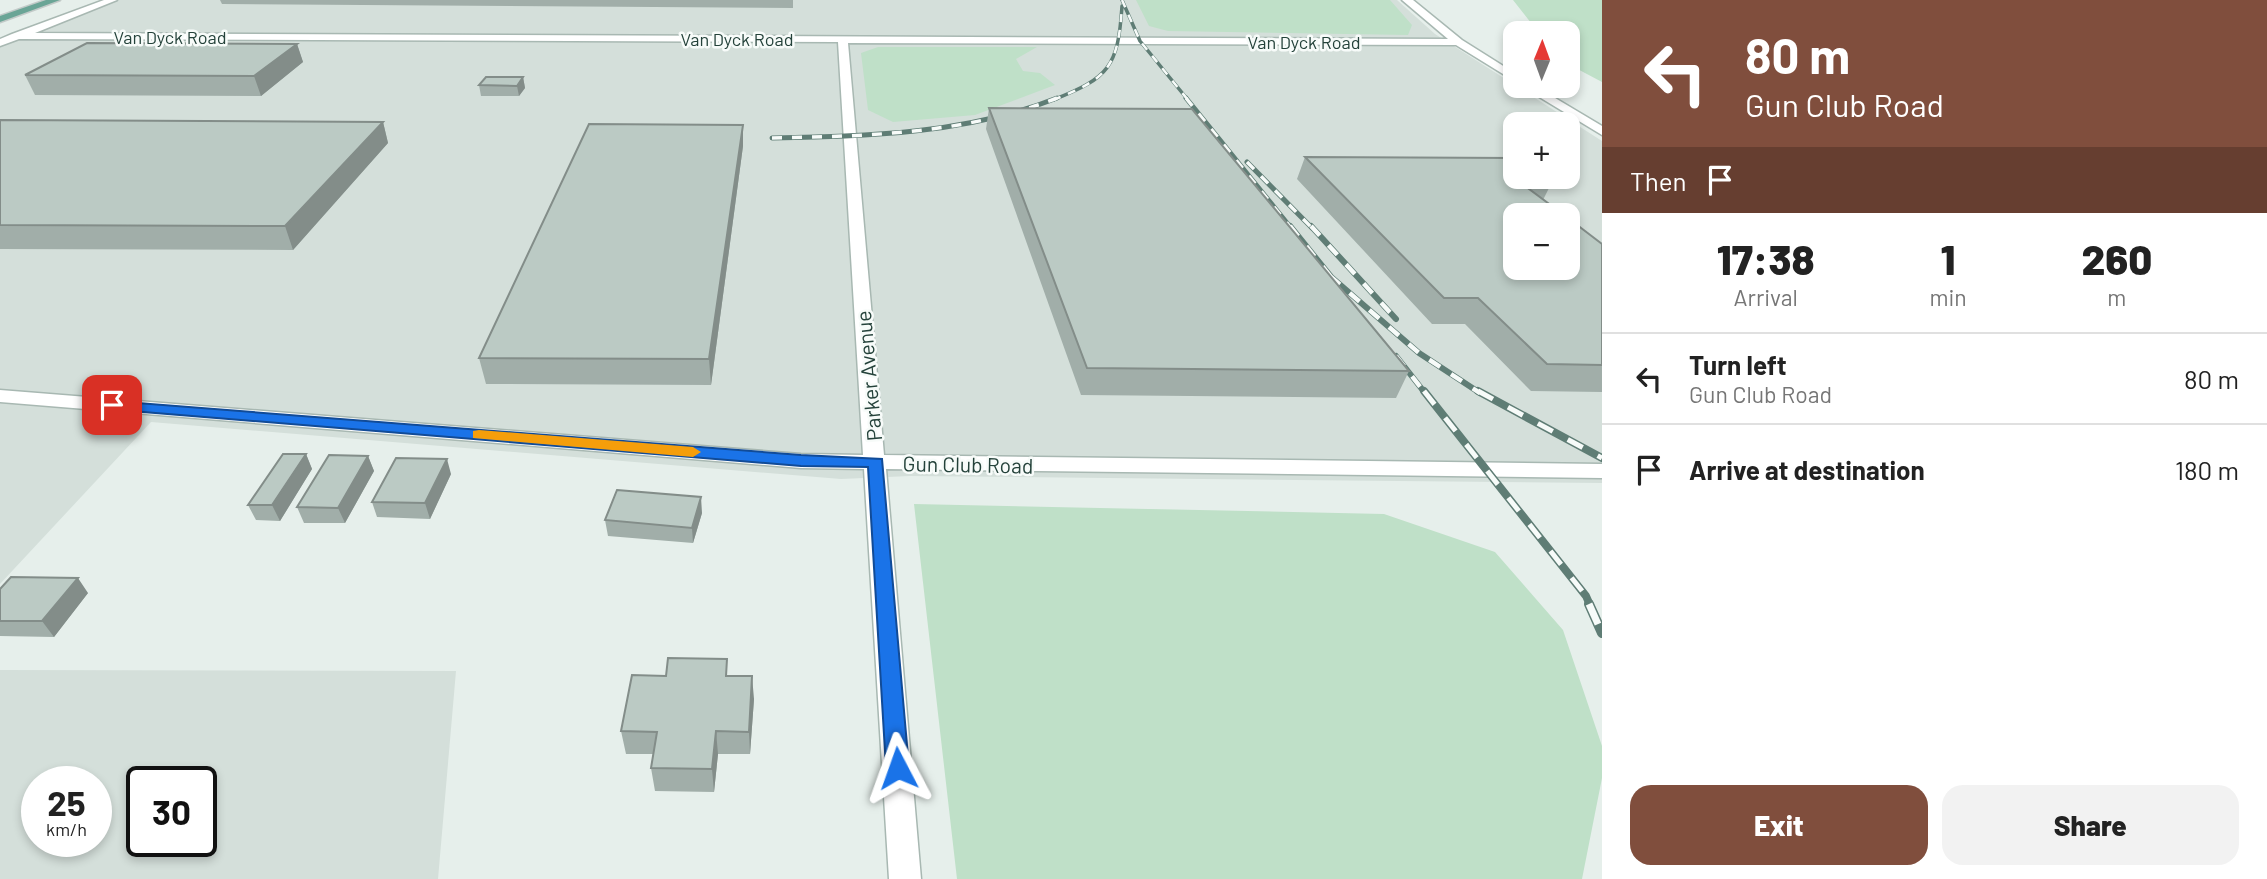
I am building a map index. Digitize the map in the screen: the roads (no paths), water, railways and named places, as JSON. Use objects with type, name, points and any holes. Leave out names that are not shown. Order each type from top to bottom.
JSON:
[{"type":"main road","points":[[0,10],[30,0]]},
{"type":"main road","points":[[0,19],[55,0]]},
{"type":"street","points":[[0,43],[113,0]]},
{"type":"street","points":[[1407,0],[1458,42],[1503,71]]},
{"type":"street","name":"Van Dyck Road","points":[[16,36],[1458,42]]},
{"type":"street","name":"Parker Avenue","points":[[843,40],[905,879]]},
{"type":"street","points":[[1547,98],[1602,131]]},
{"type":"street","name":"Gun Club Road","points":[[0,396],[801,461],[1602,471]]},
{"type":"railway","points":[[1122,0],[1140,41],[1188,100]]},
{"type":"railway","points":[[1053,100],[1087,85],[1107,68],[1117,43],[1122,6]]},
{"type":"railway","points":[[772,138],[917,131],[988,119],[1057,98]]},
{"type":"railway","points":[[1186,98],[1291,228]]},
{"type":"railway","points":[[1247,162],[1312,228]]},
{"type":"railway","points":[[1290,226],[1331,277]]},
{"type":"railway","points":[[1311,226],[1396,319]]},
{"type":"railway","points":[[1331,277],[1419,353],[1480,393]]},
{"type":"railway","points":[[1331,277],[1336,283]]},
{"type":"railway","points":[[1396,356],[1425,393]]},
{"type":"railway","points":[[1424,391],[1586,596],[1590,605]]},
{"type":"railway","points":[[1478,391],[1602,458]]},
{"type":"railway","points":[[1589,604],[1602,633]]}]
